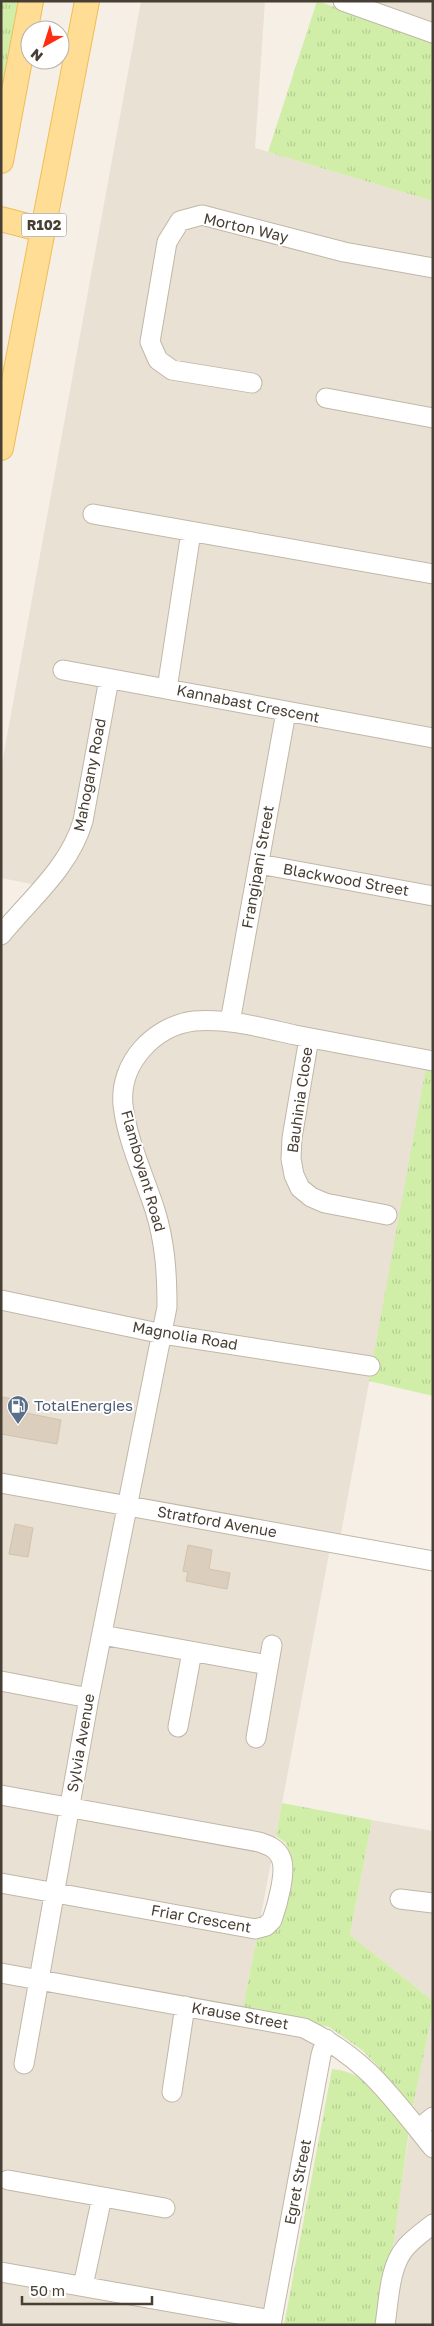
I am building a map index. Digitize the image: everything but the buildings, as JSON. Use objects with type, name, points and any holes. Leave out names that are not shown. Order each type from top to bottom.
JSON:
[{"type":"main road","points":[[1,161],[31,1]]},
{"type":"main road","name":"R102","points":[[1,448],[87,1]]},
{"type":"main road","points":[[1,219],[43,230]]},
{"type":"street","points":[[343,1],[433,33]]},
{"type":"street","name":"Morton Way","points":[[252,383],[172,370],[158,360],[150,342],[167,242],[180,221],[202,215],[344,252],[433,268]]},
{"type":"street","points":[[326,398],[433,418]]},
{"type":"street","points":[[93,514],[433,574]]},
{"type":"street","points":[[167,689],[191,532]]},
{"type":"street","name":"Kannabast Crescent","points":[[63,670],[433,738]]},
{"type":"street","name":"Mahogany Road","points":[[1,935],[63,865],[78,839],[109,679]]},
{"type":"street","name":"Frangipani Street","points":[[230,1022],[286,712]]},
{"type":"street","name":"Blackwood Street","points":[[259,864],[433,896]]},
{"type":"street","name":"Flamboyant Road","points":[[128,1506],[163,1334],[167,1307],[168,1274],[164,1242],[128,1128],[123,1104],[125,1082],[130,1065],[143,1048],[156,1036],[171,1028],[194,1021],[230,1022],[433,1061]]},
{"type":"street","name":"Bauhinia Close","points":[[309,1038],[292,1138],[290,1159],[294,1175],[300,1188],[318,1200],[387,1215]]},
{"type":"street","name":"Magnolia Road","points":[[1,1300],[163,1334],[370,1366]]},
{"type":"street","name":"Stratford Avenue","points":[[1,1483],[433,1561]]},
{"type":"street","name":"Sylvia Avenue","points":[[24,2064],[40,1980],[53,1892],[89,1698],[128,1506]]},
{"type":"street","points":[[102,1635],[268,1665]]},
{"type":"street","points":[[256,1738],[272,1645]]},
{"type":"street","points":[[178,1727],[192,1652]]},
{"type":"street","points":[[1,1681],[89,1698]]},
{"type":"street","name":"Friar Crescent","points":[[1,1795],[259,1842],[276,1850],[282,1858],[284,1870],[272,1920],[266,1926],[255,1929],[1,1883]]},
{"type":"street","points":[[400,1899],[433,1903]]},
{"type":"street","name":"Krause Street","points":[[1,1973],[304,2028],[326,2039],[358,2060],[375,2077],[433,2148]]},
{"type":"street","points":[[172,2092],[185,2006]]},
{"type":"street","name":"Egret Street","points":[[271,2322],[321,2055],[326,2039]]},
{"type":"street","points":[[418,2129],[433,2117]]},
{"type":"street","points":[[8,2180],[165,2208]]},
{"type":"street","points":[[83,2286],[102,2197]]},
{"type":"street","points":[[385,2325],[393,2277],[400,2255],[407,2246],[433,2224]]},
{"type":"street","points":[[1,2272],[271,2322]]},
{"type":"shaded area","points":[[141,1],[265,1],[255,148],[433,201],[433,1038],[339,1544],[331,1543],[242,2016],[304,2029],[320,2055],[271,2325],[1,2325],[1,933],[42,886],[1,878],[1,769]]},
{"type":"shaded area","points":[[339,1],[433,1],[433,35]]},
{"type":"shaded area","points":[[372,1820],[433,1831],[433,2001],[350,1935]]},
{"type":"shaded area","points":[[433,2011],[433,2325],[384,2325],[399,2255],[393,2241],[415,2096]]},
{"type":"green space","points":[[1,1],[24,1],[20,20],[1,124]]},
{"type":"green space","points":[[317,1],[433,41],[433,201],[268,152]]},
{"type":"green space","points":[[426,1068],[433,1069],[433,1396],[369,1381]]},
{"type":"green space","points":[[282,1803],[372,1820],[350,1935],[433,2001],[433,2011],[413,2106],[403,2099],[377,2065],[362,2050],[329,2027],[243,2008],[257,1937],[290,1859],[286,1843],[276,1836]]},
{"type":"green space","points":[[332,2069],[357,2076],[376,2090],[409,2130],[391,2262],[379,2325],[284,2325]]},
{"type":"place","name":"TotalEnergies","points":[[18,1425]]}]
